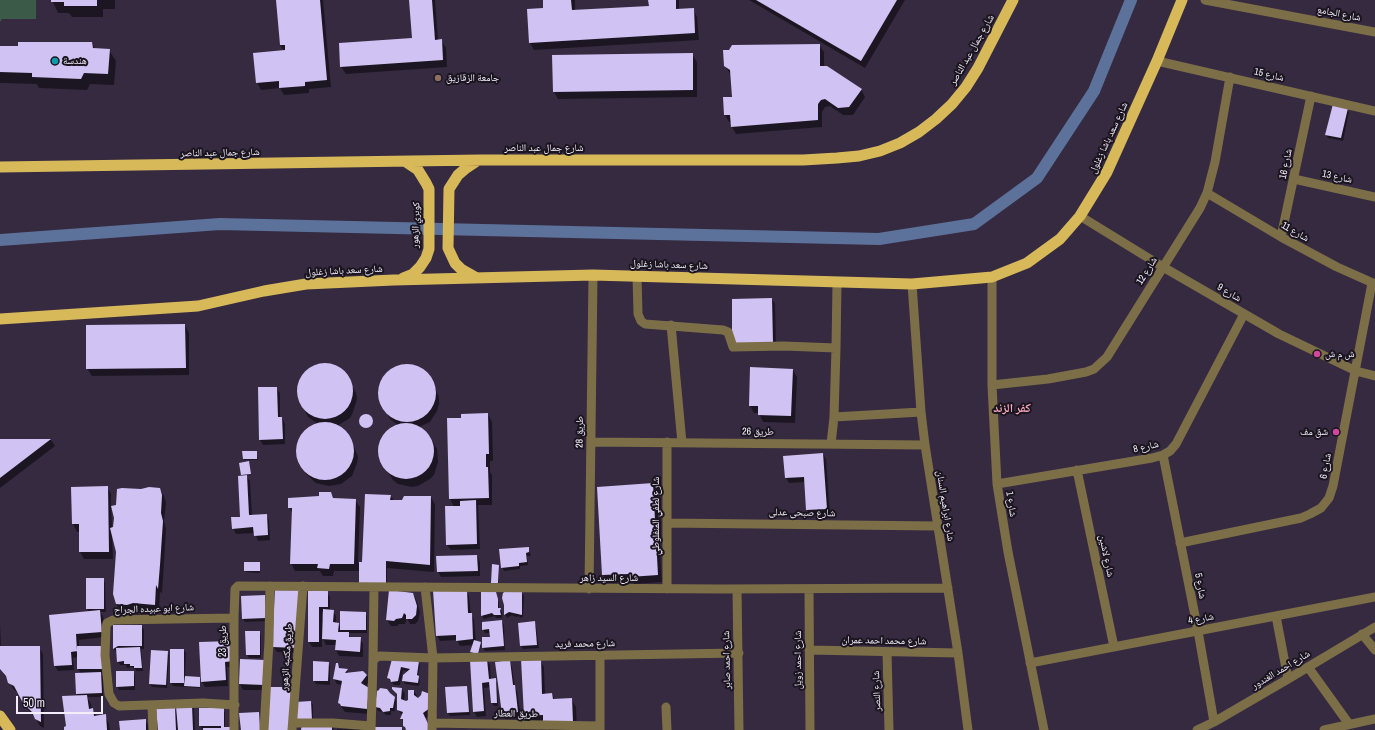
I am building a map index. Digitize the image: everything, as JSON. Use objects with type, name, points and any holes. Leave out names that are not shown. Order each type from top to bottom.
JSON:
[{"type":"highway","name":"شارع جمال عبد الناصر","points":[[0,167],[480,160],[803,160],[858,156],[880,151],[900,143],[919,132],[952,104],[966,87],[978,68],[1013,0]]},
{"type":"highway","name":"شارع سعد باشا زغلول","points":[[0,319],[198,306],[264,291],[306,284],[394,280],[593,275],[912,284],[992,277],[1027,264],[1060,240],[1080,216],[1107,172],[1157,61],[1182,0]]},
{"type":"highway","points":[[476,278],[458,266],[451,256],[448,248],[449,189],[464,169],[480,160]]},
{"type":"highway","name":"كوبري الزهور","points":[[394,280],[413,274],[423,262],[429,249],[429,190],[423,176],[418,170],[406,162]]},
{"type":"highway","points":[[0,716],[10,730]]},
{"type":"street","name":"شارع الجامع","points":[[1205,0],[1375,32]]},
{"type":"street","name":"شارع 15","points":[[1157,61],[1375,111]]},
{"type":"street","name":"شارع 12","points":[[992,384],[1048,379],[1086,372],[1094,369],[1107,357],[1200,208],[1207,193],[1215,162],[1230,78]]},
{"type":"street","name":"شارع 16","points":[[1281,237],[1311,96]]},
{"type":"street","name":"شارع 13","points":[[1294,179],[1375,197]]},
{"type":"street","name":"شارع 11","points":[[1207,193],[1281,237],[1337,267],[1374,284]]},
{"type":"street","name":"شارع 9","points":[[1080,216],[1163,267],[1279,334],[1356,371],[1375,376]]},
{"type":"street","name":"طريق 28","points":[[589,589],[593,275]]},
{"type":"street","points":[[637,276],[638,314],[641,321],[648,325],[671,325],[723,330],[728,332],[733,347],[784,346],[836,348]]},
{"type":"street","name":"شارع 1","points":[[992,277],[992,384],[997,484],[1008,552],[1044,730]]},
{"type":"street","points":[[831,444],[834,417],[837,283]]},
{"type":"street","name":"شارع ابراهيم السنان","points":[[912,284],[921,412],[925,445],[958,653],[967,730]]},
{"type":"street","name":"شارع 6","points":[[1180,543],[1301,518],[1321,508],[1329,498],[1333,486],[1374,284]]},
{"type":"street","name":"شارع 8","points":[[997,484],[1163,455],[1170,451],[1176,444],[1244,314]]},
{"type":"street","points":[[671,325],[682,443]]},
{"type":"street","points":[[834,417],[921,412]]},
{"type":"street","name":"طريق 26","points":[[591,442],[925,445]]},
{"type":"street","name":"شارع لطفي المنفلوطي","points":[[667,442],[667,589]]},
{"type":"street","name":"شارع 5","points":[[1163,455],[1198,631],[1214,722]]},
{"type":"street","name":"شارع لاشين","points":[[1077,470],[1114,647]]},
{"type":"street","name":"شارع صبحى عدلى","points":[[667,523],[937,526]]},
{"type":"street","name":"طريق 23","points":[[234,730],[234,618],[236,588],[238,586],[270,586]]},
{"type":"street","points":[[264,730],[269,641],[270,586]]},
{"type":"street","name":"شارع السيد زاهر","points":[[270,586],[589,589],[948,588]]},
{"type":"street","name":"طريق مكتبه الزهور","points":[[293,726],[303,586]]},
{"type":"street","points":[[293,726],[334,723],[371,728],[374,587]]},
{"type":"street","points":[[425,587],[433,658],[433,727]]},
{"type":"street","name":"شارع احمد صابر","points":[[737,589],[739,730]]},
{"type":"street","name":"شارع احمد زويل","points":[[809,589],[810,730]]},
{"type":"street","name":"شارع 4","points":[[1030,663],[1375,596]]},
{"type":"street","points":[[1276,616],[1288,679]]},
{"type":"street","name":"شارع ابو عبيده الجراح","points":[[152,706],[119,706],[114,703],[109,694],[105,655],[107,623],[113,620],[234,618]]},
{"type":"street","name":"شارع احمد الغندور","points":[[1197,730],[1214,722],[1375,627]]},
{"type":"street","points":[[1362,634],[1375,650]]},
{"type":"street","name":"شارع محمد احمد عمران","points":[[809,650],[958,653]]},
{"type":"street","name":"شارع النصر","points":[[887,652],[889,730]]},
{"type":"street","name":"شارع محمد فريد","points":[[373,662],[380,656],[433,658],[739,653]]},
{"type":"street","points":[[600,655],[600,728]]},
{"type":"street","points":[[1308,667],[1350,724]]},
{"type":"street","points":[[153,730],[152,706],[203,703],[235,705]]},
{"type":"street","points":[[666,707],[667,730]]},
{"type":"street","points":[[1324,730],[1375,718]]},
{"type":"street","name":"طريق العطار","points":[[433,727],[600,728]]},
{"type":"green space","points":[[0,0],[36,0],[36,19],[2,19],[0,22]]},
{"type":"building","points":[[51,0],[97,0],[97,6],[64,6],[64,2],[51,2]]},
{"type":"building","points":[[276,0],[320,0],[327,80],[305,82],[305,86],[279,88],[279,81],[256,83],[253,53],[285,50],[285,45],[280,45]]},
{"type":"building","points":[[409,0],[432,0],[435,40],[442,39],[443,60],[340,67],[339,43],[412,38]]},
{"type":"building","points":[[543,0],[571,0],[572,10],[649,6],[648,0],[676,0],[676,9],[694,8],[695,33],[529,43],[527,9],[543,8]]},
{"type":"building","points":[[756,0],[897,0],[861,61]]},
{"type":"building","name":"هندسة","points":[[18,42],[92,42],[93,48],[110,49],[108,74],[84,73],[81,79],[32,77],[32,73],[0,72],[0,46],[18,46]]},
{"type":"building","points":[[820,44],[820,66],[827,66],[862,89],[849,107],[838,108],[825,99],[821,100],[818,104],[818,120],[731,127],[730,115],[724,115],[723,97],[732,97],[730,70],[724,66],[723,50],[729,50],[732,45]]},
{"type":"building","points":[[693,53],[693,90],[553,92],[552,55]]},
{"type":"building","points":[[1333,104],[1348,108],[1341,138],[1325,135]]},
{"type":"building","points":[[772,298],[773,343],[732,344],[732,299]]},
{"type":"building","points":[[185,324],[186,368],[86,369],[86,325]]},
{"type":"building","points":[[319,363],[331,363],[345,371],[353,385],[351,402],[345,411],[331,419],[319,419],[309,414],[302,407],[297,397],[297,385],[302,375],[309,368]]},
{"type":"building","points":[[407,364],[423,369],[431,377],[436,393],[431,409],[423,417],[407,422],[391,417],[383,409],[378,393],[383,377],[391,369]]},
{"type":"building","points":[[750,367],[793,369],[791,416],[758,415],[758,406],[749,406]]},
{"type":"building","points":[[258,387],[277,387],[278,417],[282,417],[283,439],[259,440]]},
{"type":"building","points":[[488,413],[489,454],[486,454],[486,467],[488,467],[489,498],[449,499],[447,418],[461,418],[461,414]]},
{"type":"building","points":[[366,414],[371,416],[373,421],[371,426],[366,428],[361,426],[359,421],[361,416]]},
{"type":"building","points":[[325,422],[336,424],[349,435],[352,440],[354,451],[352,462],[341,475],[336,478],[325,480],[314,478],[301,467],[298,462],[296,451],[298,440],[309,427],[314,424]]},
{"type":"building","points":[[400,423],[412,423],[422,427],[430,435],[434,445],[434,457],[430,467],[422,475],[412,479],[400,479],[390,475],[382,467],[378,457],[378,445],[382,435],[390,427]]},
{"type":"building","points":[[0,439],[51,439],[0,478]]},
{"type":"building","points":[[242,451],[257,451],[257,459],[243,459]]},
{"type":"building","points":[[823,453],[827,509],[806,510],[804,477],[785,478],[783,456]]},
{"type":"building","points":[[249,461],[251,474],[241,475],[239,463]]},
{"type":"building","points":[[247,475],[249,515],[267,514],[268,535],[254,536],[253,527],[232,529],[231,517],[240,517],[238,476]]},
{"type":"building","points":[[653,483],[658,575],[629,577],[629,574],[602,575],[597,487]]},
{"type":"building","points":[[108,486],[109,552],[79,552],[79,524],[72,524],[71,487]]},
{"type":"building","points":[[149,487],[160,488],[162,495],[161,513],[163,521],[158,589],[156,585],[155,605],[133,603],[127,605],[116,604],[113,594],[116,552],[110,528],[113,527],[114,518],[111,506],[116,505],[117,489],[141,489]]},
{"type":"building","points":[[319,492],[331,492],[333,498],[356,499],[354,564],[330,564],[329,569],[317,568],[318,564],[290,564],[292,508],[288,508],[288,498],[319,496]]},
{"type":"building","points":[[365,494],[391,495],[390,500],[402,500],[404,496],[431,496],[430,565],[386,561],[386,583],[359,583],[359,562],[362,562]]},
{"type":"building","points":[[476,500],[477,544],[446,545],[445,506],[460,506],[460,501]]},
{"type":"building","points":[[529,547],[529,552],[526,553],[527,562],[519,563],[519,566],[501,568],[499,549]]},
{"type":"building","points":[[477,555],[478,571],[437,572],[436,556]]},
{"type":"building","points":[[244,562],[260,562],[260,571],[244,571]]},
{"type":"building","points":[[492,564],[499,565],[498,583],[491,583]]},
{"type":"building","points":[[86,578],[104,578],[104,609],[86,609]]},
{"type":"building","points":[[275,589],[300,590],[297,648],[272,647]]},
{"type":"building","points":[[389,590],[413,593],[417,606],[416,615],[412,619],[406,619],[406,615],[404,613],[402,618],[394,621],[386,620]]},
{"type":"building","points":[[433,590],[467,590],[468,613],[472,613],[473,639],[456,641],[456,635],[436,636]]},
{"type":"building","points":[[507,590],[522,592],[522,615],[509,612],[504,615],[502,598],[503,593]]},
{"type":"building","points":[[308,591],[328,591],[328,607],[319,607],[319,642],[308,642]]},
{"type":"building","points":[[481,592],[496,592],[498,608],[501,608],[501,615],[494,615],[492,613],[481,616]]},
{"type":"building","points":[[265,595],[266,618],[242,619],[241,596]]},
{"type":"building","points":[[323,609],[334,610],[333,622],[339,623],[338,632],[349,632],[349,637],[361,637],[360,652],[335,650],[336,640],[322,639]]},
{"type":"building","points":[[100,610],[102,632],[76,634],[77,651],[71,652],[72,665],[54,666],[49,615]]},
{"type":"building","points":[[340,611],[366,612],[366,630],[340,630]]},
{"type":"building","points":[[502,620],[504,646],[482,648],[482,637],[490,637],[489,629],[482,630],[482,622]]},
{"type":"building","points":[[535,621],[537,645],[520,646],[518,623]]},
{"type":"building","points":[[113,625],[142,625],[142,646],[118,646],[113,649]]},
{"type":"building","points":[[245,631],[260,631],[260,655],[246,655]]},
{"type":"building","points":[[474,640],[481,642],[478,654],[470,652]]},
{"type":"building","points":[[232,641],[233,661],[225,662],[226,680],[201,682],[199,642]]},
{"type":"building","points":[[0,646],[40,646],[41,722],[35,719],[32,712],[23,703],[14,686],[8,683],[6,676],[0,669]]},
{"type":"building","points":[[77,646],[104,646],[103,669],[77,669]]},
{"type":"building","points":[[140,647],[142,668],[134,668],[134,666],[130,666],[130,664],[124,664],[124,661],[117,662],[116,648]]},
{"type":"building","points":[[170,649],[184,649],[184,683],[170,683]]},
{"type":"building","points":[[151,650],[168,651],[166,685],[149,684]]},
{"type":"building","points":[[541,658],[542,694],[552,693],[553,699],[572,698],[573,722],[543,723],[543,715],[524,716],[521,659]]},
{"type":"building","points":[[240,659],[265,660],[264,685],[239,684]]},
{"type":"building","points":[[392,659],[419,661],[417,675],[419,676],[418,683],[402,681],[403,675],[410,669],[401,667],[398,681],[391,682],[390,679],[387,678]]},
{"type":"building","points":[[487,659],[489,679],[496,678],[497,703],[491,703],[489,682],[482,683],[484,711],[473,712],[470,660]]},
{"type":"building","points":[[510,660],[518,712],[502,714],[495,662]]},
{"type":"building","points":[[313,661],[329,662],[328,681],[313,681]]},
{"type":"building","points":[[336,663],[338,663],[339,668],[348,669],[345,673],[363,671],[367,675],[361,683],[369,688],[367,709],[341,706],[338,703],[342,681],[333,679]]},
{"type":"building","points":[[116,671],[134,671],[134,686],[116,687]]},
{"type":"building","points":[[101,672],[102,693],[76,694],[75,673]]},
{"type":"building","points":[[185,676],[200,677],[200,687],[184,686]]},
{"type":"building","points":[[467,686],[469,712],[447,713],[445,687]]},
{"type":"building","points":[[268,687],[291,687],[290,730],[267,730]]},
{"type":"building","points":[[392,687],[402,688],[401,699],[406,701],[408,700],[408,690],[414,690],[414,695],[418,698],[422,691],[430,694],[430,708],[423,713],[431,730],[406,730],[403,726],[403,719],[400,719],[403,712],[397,710],[397,694]]},
{"type":"building","points":[[380,688],[387,689],[395,697],[393,708],[390,708],[390,711],[383,712],[380,708],[375,707],[377,691]]},
{"type":"building","points":[[87,695],[89,709],[93,708],[94,716],[106,714],[107,730],[64,730],[64,727],[66,726],[62,696]]},
{"type":"building","points":[[311,701],[312,720],[296,721],[295,702]]},
{"type":"building","points":[[192,705],[193,730],[178,730],[176,706]]},
{"type":"building","points":[[175,707],[176,730],[158,730],[156,709]]},
{"type":"building","points":[[199,708],[224,708],[224,727],[231,727],[231,730],[203,730],[203,728],[221,728],[221,726],[199,726]]},
{"type":"building","points":[[259,712],[260,730],[241,730],[239,713]]},
{"type":"building","points":[[146,719],[146,730],[120,730],[119,721]]},
{"type":"building","points":[[302,724],[332,726],[332,730],[301,730]]},
{"type":"building","points":[[374,727],[402,727],[402,730],[374,730]]},
{"type":"waterway","points":[[0,240],[220,224],[879,239],[974,224],[1037,178],[1094,91],[1131,0]]},
{"type":"place","name":"هندسة","points":[[55,61]]},
{"type":"place","name":"جامعة الزقازيق","points":[[438,78]]},
{"type":"place","name":"ش م ش","points":[[1317,354]]},
{"type":"place","name":"شق مف","points":[[1336,432]]},
{"type":"district","name":"كفر الزند","points":[[1012,409]]}]
